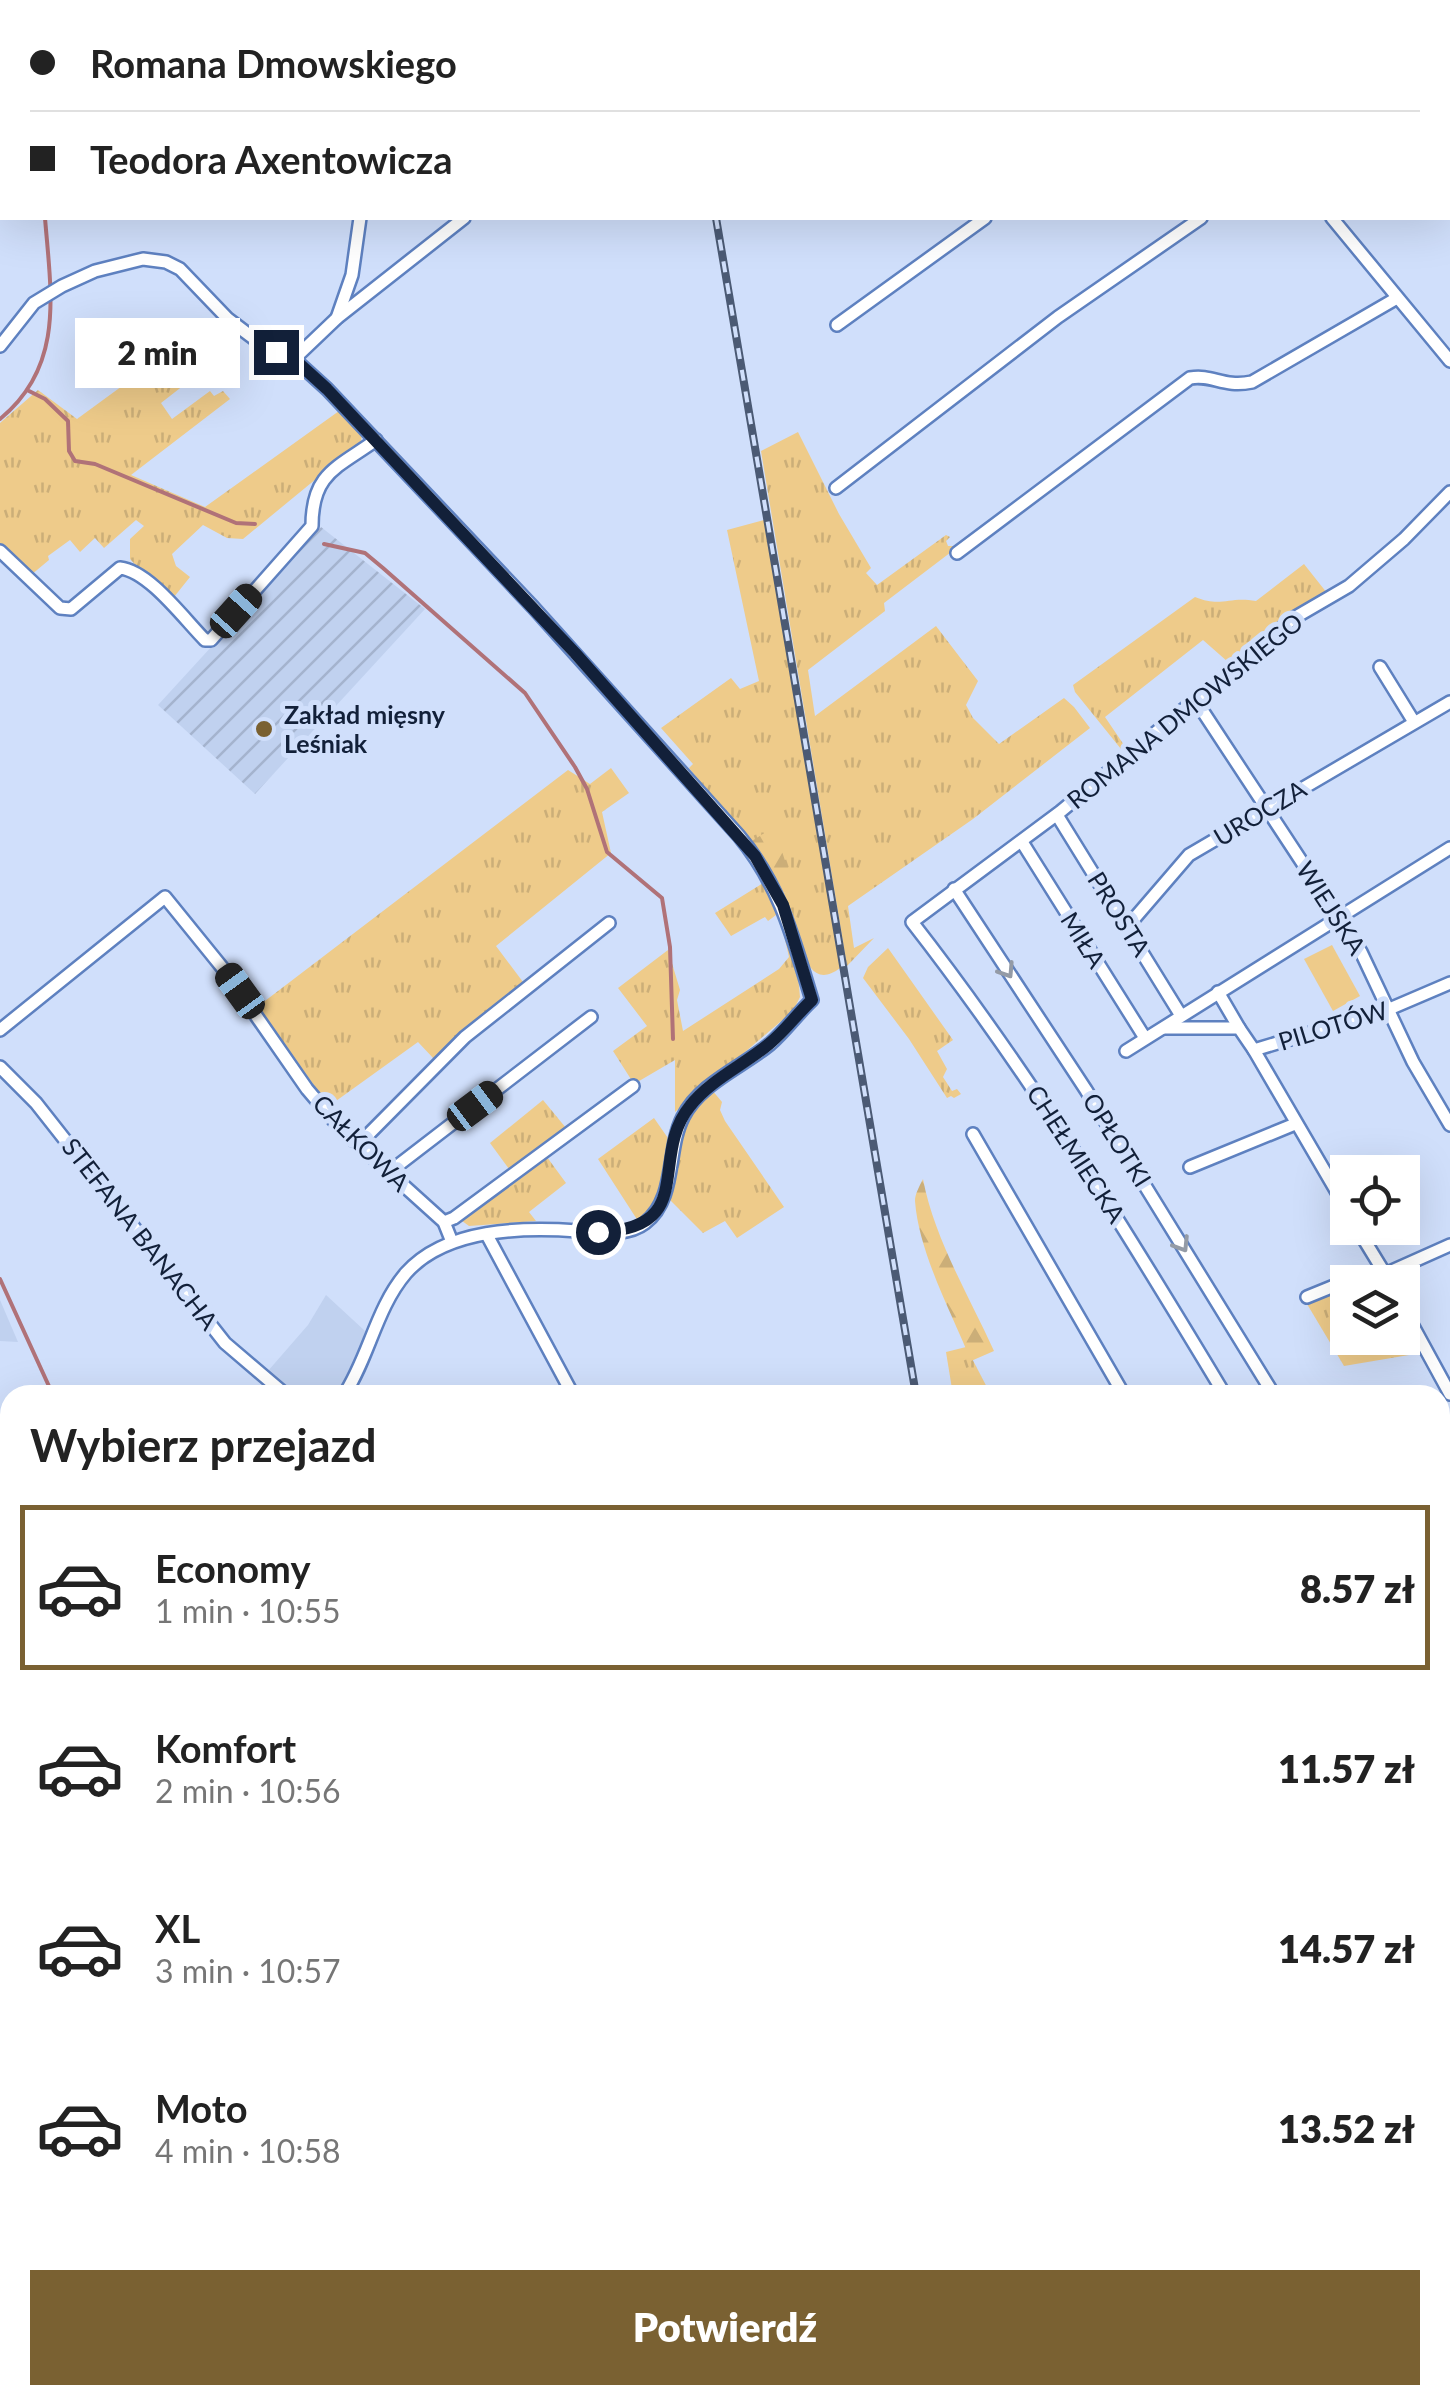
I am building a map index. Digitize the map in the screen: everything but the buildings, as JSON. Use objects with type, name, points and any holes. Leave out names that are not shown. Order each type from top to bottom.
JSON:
[{"type":"street","points":[[337,318],[352,275],[360,220]]},
{"type":"street","points":[[294,359],[337,318],[461,220]]},
{"type":"street","points":[[837,324],[982,220]]},
{"type":"street","points":[[836,488],[1058,317],[1198,220]]},
{"type":"street","points":[[1334,220],[1450,361]]},
{"type":"street","points":[[0,346],[34,303],[95,271],[143,259],[166,262],[180,270],[228,319],[266,346],[294,359],[376,440],[575,653],[755,856],[783,905],[812,1000],[771,1043],[690,1106],[678,1129],[666,1191],[647,1222],[622,1232],[528,1231],[452,1242],[406,1273],[350,1385]]},
{"type":"street","points":[[957,553],[1190,378],[1200,376],[1232,386],[1252,382],[1397,298]]},
{"type":"street","points":[[0,550],[60,608],[71,610],[120,568],[132,570],[147,580],[205,640],[211,640],[312,526],[312,501],[317,488],[330,473],[376,440]]},
{"type":"street","name":"ROMANA DMOWSKIEGO","points":[[912,922],[1057,815],[1294,618],[1349,586],[1450,492]]},
{"type":"street","points":[[1380,667],[1414,722]]},
{"type":"street","name":"WIEJSKA","points":[[1196,701],[1361,952],[1387,1010],[1450,1124]]},
{"type":"street","name":"UROCZA","points":[[1127,928],[1189,855],[1450,702]]},
{"type":"street","name":"PROSTA","points":[[1057,815],[1180,1014]]},
{"type":"street","name":"MIŁA","points":[[1022,842],[1145,1038]]},
{"type":"street","points":[[1126,1050],[1450,848]]},
{"type":"street","name":"OPŁOTKI","points":[[954,890],[1086,1090],[1268,1385]]},
{"type":"street","name":"CAŁKOWA","points":[[0,1030],[165,897],[225,971],[307,1089],[358,1146],[444,1222],[452,1242]]},
{"type":"street","name":"CHEŁMIECKA","points":[[912,922],[982,1011],[1073,1146],[1219,1385]]},
{"type":"street","points":[[358,1146],[465,1037],[609,923]]},
{"type":"street","name":"PILOTÓW","points":[[1164,1028],[1238,1028],[1254,1050],[1387,1010],[1450,983]]},
{"type":"street","points":[[1218,992],[1238,1028]]},
{"type":"street","points":[[388,1172],[591,1017]]},
{"type":"street","points":[[1254,1050],[1330,1181]]},
{"type":"street","name":"STEFANA BANACHA","points":[[0,1067],[36,1103],[225,1343],[274,1385]]},
{"type":"street","points":[[444,1222],[633,1086]]},
{"type":"street","points":[[1190,1168],[1295,1124]]},
{"type":"street","points":[[973,1134],[1118,1385]]},
{"type":"street","points":[[488,1235],[568,1385]]},
{"type":"street","points":[[1412,1265],[1450,1244]]},
{"type":"street","points":[[1306,1297],[1330,1287]]},
{"type":"street","points":[[1420,1339],[1445,1385]]},
{"type":"shaded area","points":[[321,527],[425,609],[255,794],[158,705]]},
{"type":"shaded area","points":[[326,1295],[365,1331],[355,1363],[343,1385],[286,1385],[268,1371],[308,1325]]},
{"type":"shaded area","points":[[0,1300],[18,1342],[0,1341]]},
{"type":"green space","points":[[185,340],[213,368],[161,403],[172,419],[210,391],[214,396],[223,391],[230,399],[131,475],[205,507],[339,411],[362,432],[361,442],[243,539],[227,538],[203,525],[172,554],[176,566],[190,577],[170,602],[130,559],[130,539],[144,526],[136,520],[104,548],[95,538],[80,552],[70,540],[31,575],[0,548],[0,423],[38,390],[77,419]]},
{"type":"green space","points":[[798,432],[871,568],[866,573],[877,585],[946,535],[950,537],[946,541],[948,546],[959,546],[884,603],[885,611],[808,670],[815,716],[936,626],[978,681],[966,705],[973,718],[999,744],[1064,698],[1090,728],[973,819],[848,906],[854,948],[874,938],[847,966],[761,451]]},
{"type":"green space","points":[[764,520],[840,968],[828,974],[819,974],[806,959],[783,892],[791,894],[661,728],[731,678],[740,689],[759,681],[727,530]]},
{"type":"green space","points":[[1304,564],[1327,593],[1287,615],[1228,662],[1203,640],[1105,717],[1126,748],[1121,749],[1075,692],[1073,685],[1195,597],[1212,602],[1256,601]]},
{"type":"green space","points":[[611,768],[629,793],[602,812],[611,853],[496,946],[526,986],[434,1059],[418,1042],[329,1106],[257,1007],[568,770],[590,784]]},
{"type":"green space","points":[[774,827],[792,895],[783,892],[752,841]]},
{"type":"green space","points":[[765,882],[780,912],[731,936],[715,913]]},
{"type":"green space","points":[[780,918],[798,976],[800,997],[793,1011],[675,1112],[675,1060],[634,1084],[613,1051],[647,1026],[618,988],[668,950],[680,990],[677,1000],[683,1031],[779,969],[789,957]]},
{"type":"green space","points":[[1332,945],[1360,996],[1333,1011],[1304,959]]},
{"type":"green space","points":[[888,948],[953,1040],[937,1051],[947,1069],[943,1077],[952,1091],[957,1089],[961,1094],[954,1098],[947,1098],[863,978],[868,967]]},
{"type":"green space","points":[[712,1090],[722,1102],[720,1110],[725,1121],[784,1207],[737,1238],[725,1221],[703,1233],[668,1198],[686,1120]]},
{"type":"green space","points":[[543,1100],[566,1128],[509,1169],[490,1143]]},
{"type":"green space","points":[[654,1118],[670,1141],[657,1194],[638,1221],[598,1159]]},
{"type":"green space","points":[[544,1153],[566,1183],[529,1212],[536,1221],[469,1226],[458,1218]]},
{"type":"green space","points":[[923,1179],[944,1245],[994,1351],[971,1361],[923,1242],[915,1201]]},
{"type":"green space","points":[[1330,1294],[1330,1343],[1307,1304]]},
{"type":"green space","points":[[966,1347],[986,1385],[951,1385],[946,1352]]},
{"type":"green space","points":[[1337,1355],[1409,1355],[1344,1366]]},
{"type":"waterway","points":[[0,419],[21,398],[44,352],[51,301],[45,220]]},
{"type":"waterway","points":[[29,391],[45,399],[68,421],[69,451],[75,461],[95,464],[236,523],[255,524]]},
{"type":"waterway","points":[[324,544],[365,553],[525,693],[587,789],[607,852],[662,898],[670,947],[673,1039]]},
{"type":"waterway","points":[[0,1279],[48,1385]]},
{"type":"railway","points":[[716,220],[914,1385]]},
{"type":"place","name":"Zakład mięsny Leśniak","points":[[264,729]]},
{"type":"route","points":[[276,352],[294,359],[327,389],[575,653],[739,836],[783,905],[812,1000],[771,1043],[690,1106],[678,1129],[666,1191],[647,1222],[622,1232],[598,1232]]}]
